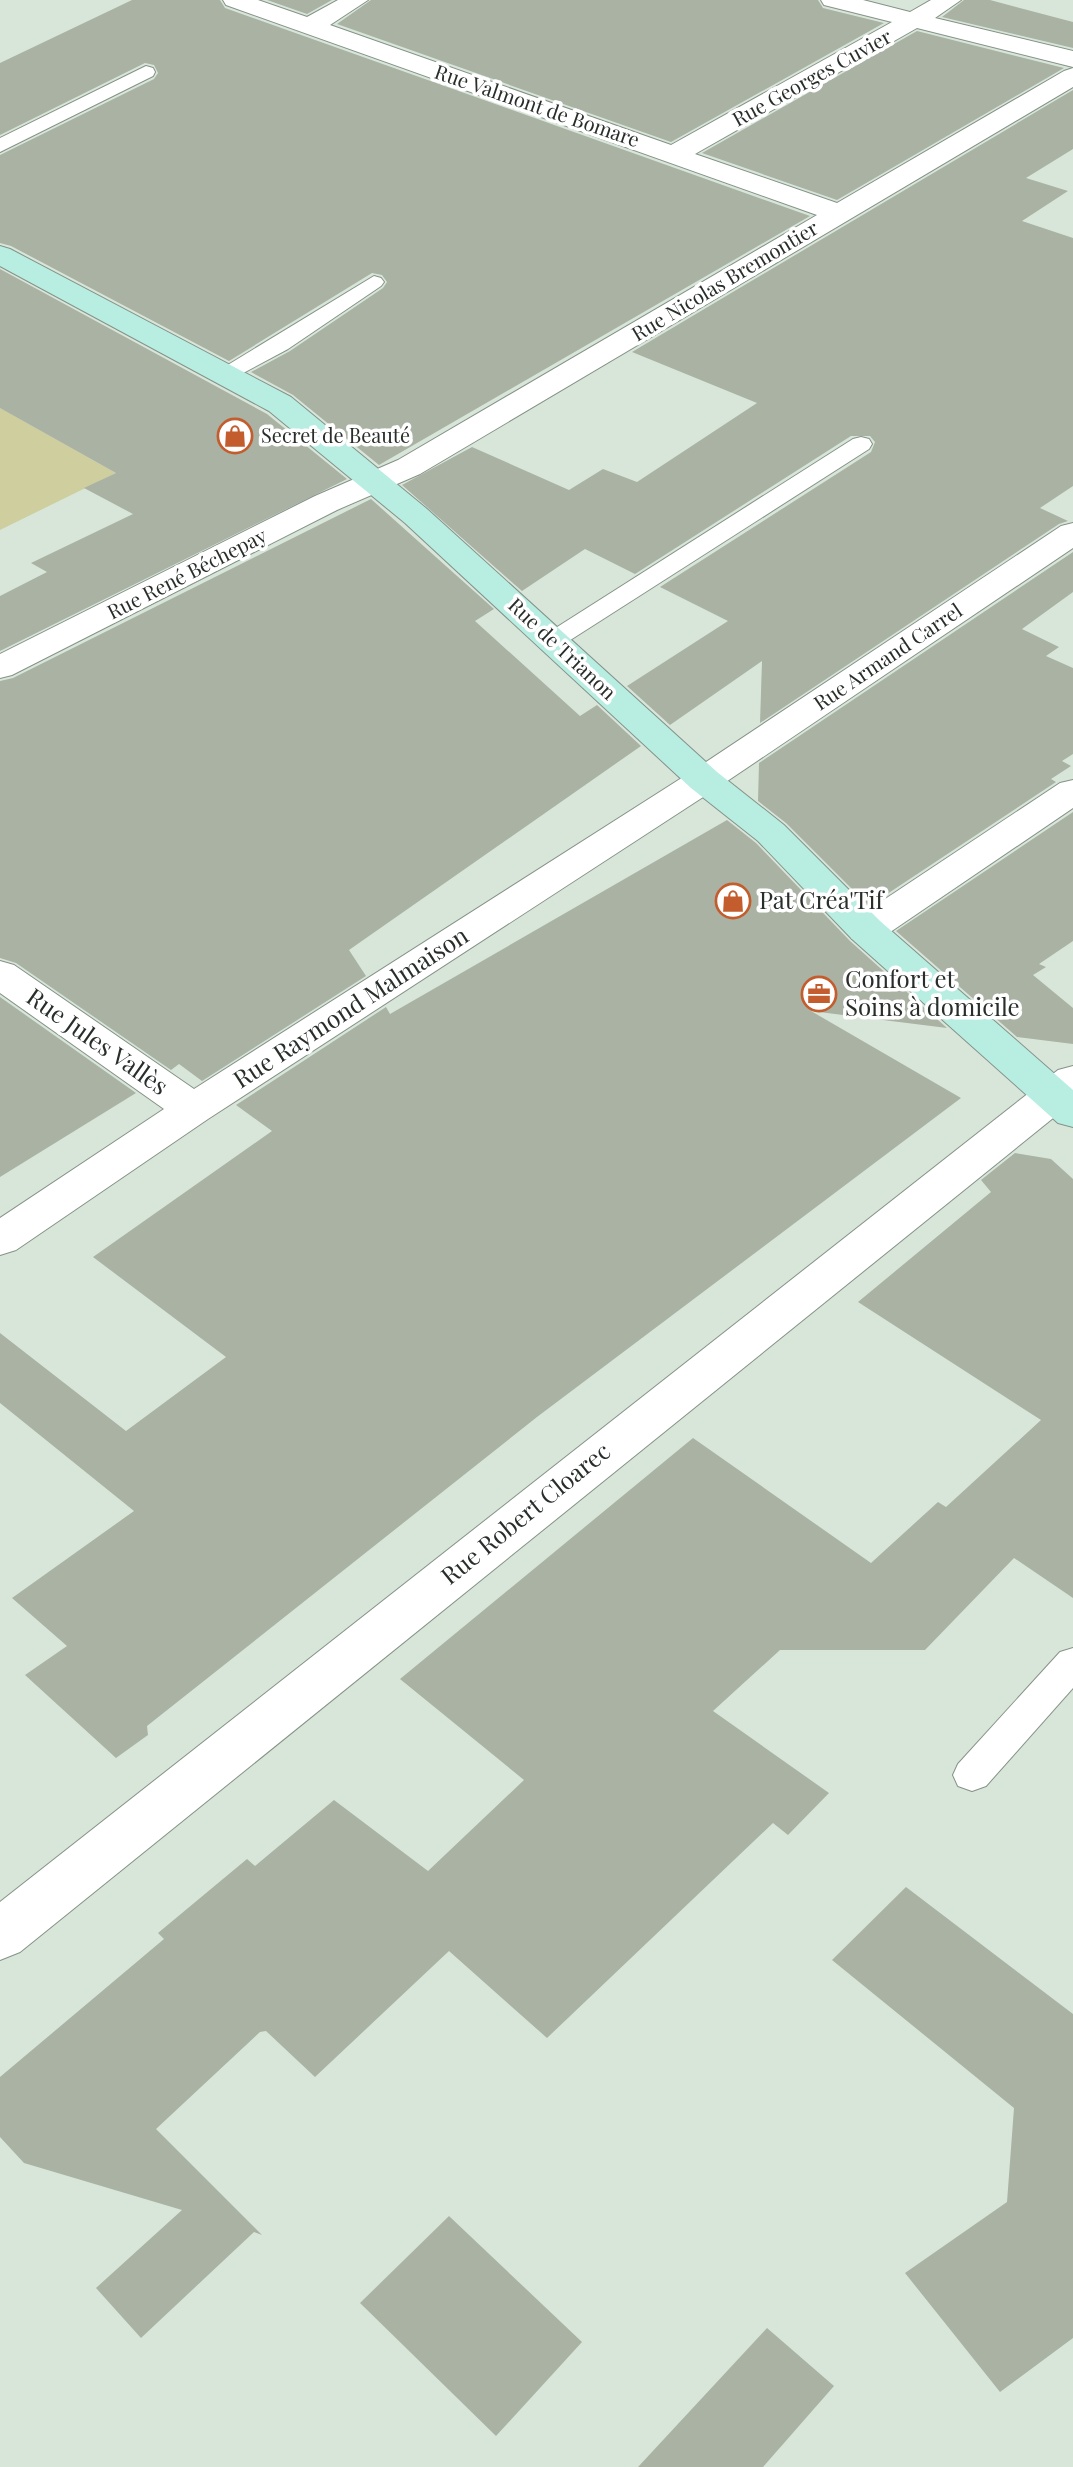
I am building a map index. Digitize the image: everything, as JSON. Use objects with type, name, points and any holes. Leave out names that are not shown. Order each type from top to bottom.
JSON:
[{"type":"street","name":"Rue Valmont de Bomare","points":[[235,0],[838,213]]},
{"type":"street","points":[[310,26],[356,0]]},
{"type":"street","points":[[833,0],[1073,59]]},
{"type":"street","name":"Rue Georges Cuvier","points":[[675,154],[949,0]]},
{"type":"street","name":"Rue Nicolas Bremontier","points":[[376,484],[630,339],[1073,76]]},
{"type":"street","name":"Rue de Trianon","points":[[0,255],[280,404],[416,516],[704,780],[771,833],[866,930],[1066,1095]]},
{"type":"street","name":"Rue René Béchepay","points":[[0,668],[326,503],[376,484]]},
{"type":"street","name":"Rue Armand Carrel","points":[[704,780],[1073,533]]},
{"type":"street","name":"Rue Raymond Malmaison","points":[[0,1239],[193,1109],[704,780]]},
{"type":"street","points":[[866,930],[1073,791]]},
{"type":"street","name":"Rue Jules Vallès","points":[[0,974],[193,1109]]},
{"type":"street","name":"Rue Robert Cloarec","points":[[0,1935],[1066,1095]]},
{"type":"lane","points":[[0,146],[146,72]]},
{"type":"lane","points":[[224,374],[280,344],[374,282]]},
{"type":"lane","points":[[552,641],[861,444]]},
{"type":"lane","points":[[972,1775],[1073,1663]]},
{"type":"green space","points":[[2,409],[116,473],[0,530]]},
{"type":"building","points":[[132,0],[220,0],[225,8],[810,216],[379,465],[293,395],[251,372],[290,351],[383,288],[387,282],[382,275],[372,273],[229,361],[0,243],[0,155],[154,79],[158,73],[154,65],[145,63],[0,135],[0,63]]},
{"type":"building","points":[[267,0],[332,0],[307,14]]},
{"type":"building","points":[[371,0],[818,0],[823,8],[884,23],[671,142],[337,24]]},
{"type":"building","points":[[964,0],[990,0],[1073,22],[1073,48],[942,17]]},
{"type":"building","points":[[917,31],[1064,68],[837,200],[702,153]]},
{"type":"building","points":[[1073,90],[1073,149],[1026,178],[1068,191],[1022,221],[1073,238],[1073,486],[1040,508],[1068,521],[1059,524],[760,723],[762,661],[670,725],[627,686],[728,621],[660,587],[871,452],[875,442],[870,436],[851,436],[635,574],[585,549],[522,591],[402,485],[472,447],[569,490],[603,469],[637,482],[757,403],[632,352]]},
{"type":"building","points":[[0,269],[267,414],[347,479],[0,651],[0,596],[47,572],[31,563],[133,514],[84,488],[116,473],[0,408]]},
{"type":"building","points":[[371,499],[494,609],[475,621],[580,716],[597,705],[641,746],[349,950],[366,976],[202,1081],[179,1064],[171,1070],[16,963],[0,958],[0,681],[13,678]]},
{"type":"building","points":[[1073,552],[1073,592],[1022,629],[1059,647],[1046,656],[1073,668],[1073,754],[1062,761],[1071,766],[1051,779],[1056,782],[869,906],[786,823],[758,801],[759,763]]},
{"type":"building","points":[[1073,812],[1073,941],[1039,964],[1046,967],[1033,975],[1073,1008],[1073,1044],[1017,1037],[896,931]]},
{"type":"building","points":[[727,820],[756,843],[850,941],[947,1028],[811,1011],[961,1098],[537,1417],[147,1726],[148,1735],[116,1758],[25,1675],[67,1646],[12,1598],[134,1511],[0,1403],[0,1333],[126,1431],[226,1357],[93,1257],[272,1131],[236,1105],[386,1007],[390,1014]]},
{"type":"building","points":[[0,997],[136,1093],[0,1177]]},
{"type":"building","points":[[1015,1153],[1051,1159],[1073,1179],[1073,1598],[1014,1558],[925,1650],[780,1650],[713,1711],[829,1793],[788,1835],[773,1823],[547,2038],[449,1951],[315,2077],[266,2031],[260,2032],[156,2129],[262,2235],[254,2232],[141,2338],[96,2288],[182,2210],[24,2163],[0,2137],[0,2077],[164,1939],[158,1933],[247,1859],[255,1866],[334,1800],[428,1871],[524,1780],[400,1679],[693,1438],[871,1563],[938,1502],[946,1507],[1041,1420],[858,1302],[991,1192],[981,1180]]},
{"type":"building","points":[[906,1887],[1073,2014],[1073,2338],[1000,2392],[905,2273],[1007,2202],[1014,2108],[832,1960]]},
{"type":"building","points":[[449,2216],[582,2342],[496,2436],[360,2303]]},
{"type":"building","points":[[767,2328],[834,2386],[763,2467],[638,2467]]},
{"type":"place","name":"Secret de Beauté","points":[[235,436]]},
{"type":"place","name":"Pat Créa'Tif","points":[[733,901]]},
{"type":"place","name":"Confort et Soins à domicile","points":[[819,994]]}]
